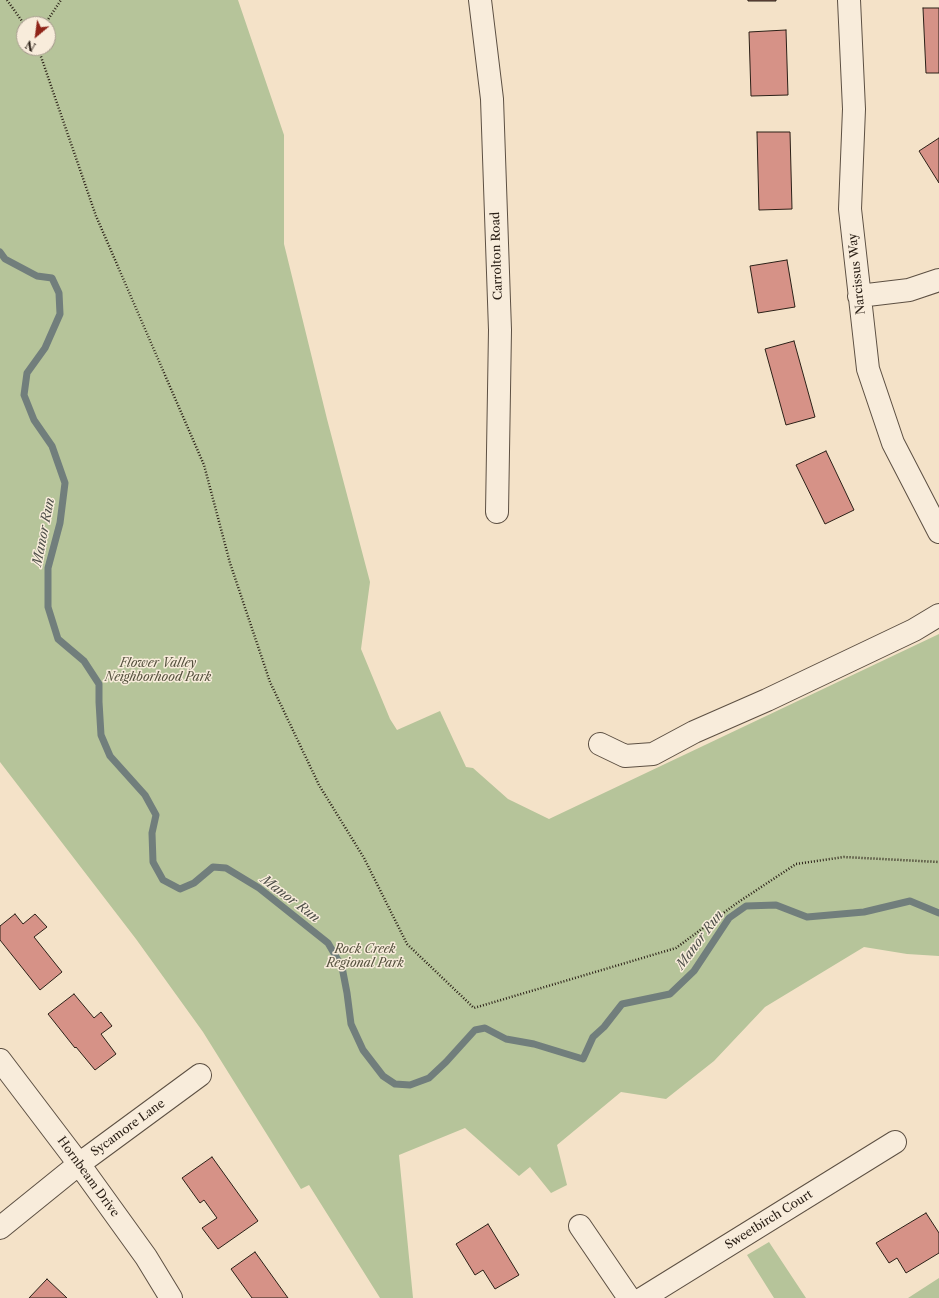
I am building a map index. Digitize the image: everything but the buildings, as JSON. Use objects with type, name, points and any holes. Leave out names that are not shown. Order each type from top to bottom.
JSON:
[{"type":"street","name":"Carrolton Road","points":[[480,0],[492,99],[499,322],[497,512]]},
{"type":"street","name":"Narcissus Way","points":[[849,0],[854,109],[850,209],[868,369],[893,443],[939,532]]},
{"type":"street","points":[[859,296],[909,290],[939,280]]},
{"type":"street","points":[[600,744],[625,756],[653,754],[694,732],[914,630],[939,615]]},
{"type":"street","name":"Hornbeam Drive","points":[[0,1060],[79,1164],[146,1257],[171,1298]]},
{"type":"street","name":"Sycamore Lane","points":[[0,1228],[79,1164],[200,1075]]},
{"type":"street","name":"Sweetbirch Court","points":[[643,1298],[895,1142]]},
{"type":"street","points":[[580,1226],[629,1298]]},
{"type":"path","points":[[7,0],[18,16]]},
{"type":"path","points":[[50,16],[61,0]]},
{"type":"path","points":[[41,56],[96,216],[204,465],[230,563],[270,682],[319,784],[364,858],[407,944],[474,1008],[676,948],[737,903],[796,864],[844,858],[939,862]]},
{"type":"green space","points":[[0,0],[238,0],[284,135],[284,244],[327,419],[370,582],[361,649],[390,719],[397,730],[440,711],[466,767],[473,768],[508,799],[549,819],[939,634],[939,956],[907,954],[864,947],[765,1007],[714,1061],[666,1099],[621,1092],[557,1145],[567,1185],[551,1193],[530,1167],[519,1176],[465,1128],[399,1155],[413,1298],[380,1298],[309,1185],[301,1189],[203,1032],[136,939],[0,762]]},
{"type":"green space","points":[[769,1242],[806,1298],[774,1298],[747,1255]]},
{"type":"green space","points":[[939,1278],[939,1298],[908,1298]]},
{"type":"waterway","name":"Manor Run","points":[[0,252],[5,259],[37,276],[52,278],[59,293],[60,314],[45,348],[27,373],[24,395],[34,420],[52,446],[65,483],[60,523],[48,568],[48,607],[58,639],[84,661],[99,684],[101,735],[110,756],[145,795],[156,815],[152,833],[153,862],[163,880],[180,889],[194,883],[213,867],[226,868],[259,888],[328,943],[342,967],[351,1024],[363,1050],[383,1076],[395,1084],[410,1085],[429,1078],[446,1062],[475,1030],[485,1028],[506,1039],[534,1044],[583,1059],[593,1037],[604,1027],[622,1004],[670,994],[694,971],[729,918],[746,906],[776,905],[807,917],[864,912],[910,901],[939,913]]},
{"type":"park label","name":"Flower Valley Neighborhood Park","points":[[158,671]]},
{"type":"park label","name":"Rock Creek Regional Park","points":[[365,957]]}]
